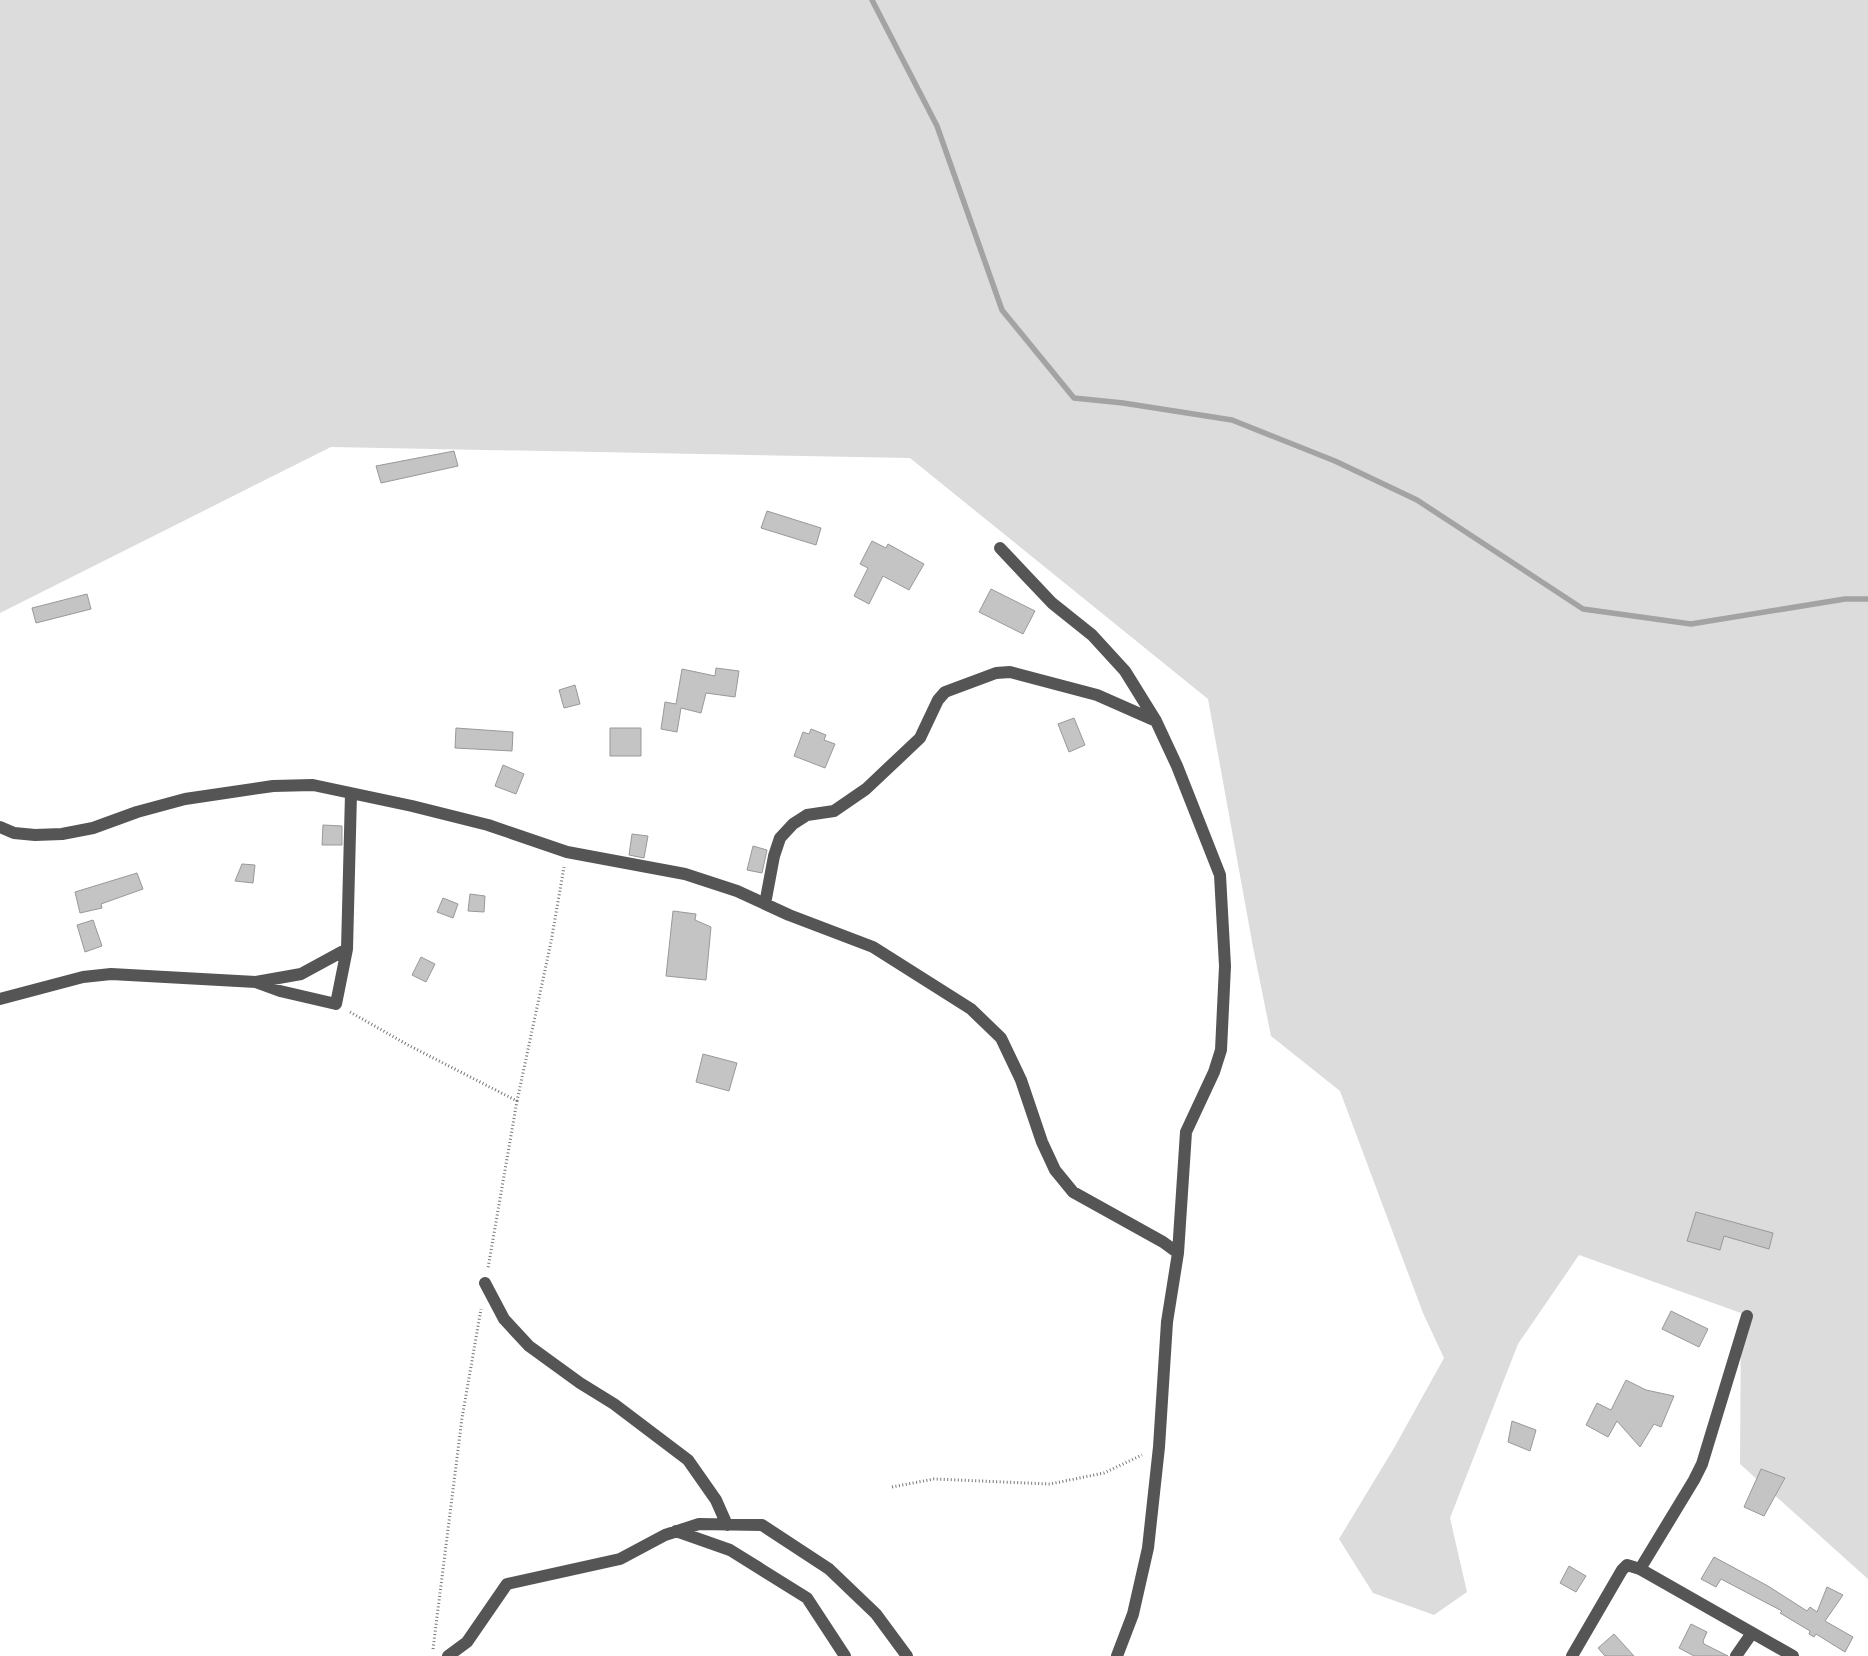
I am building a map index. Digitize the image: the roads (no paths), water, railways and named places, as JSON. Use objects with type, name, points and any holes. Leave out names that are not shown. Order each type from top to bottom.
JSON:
[{"type":"street","points":[[1000,548],[1052,603],[1098,642],[1124,671],[1156,721],[1177,766],[1220,875],[1225,966],[1221,1050],[1214,1072],[1186,1132],[1178,1253],[1167,1322],[1159,1448],[1148,1548],[1133,1614],[1118,1656]]},
{"type":"street","points":[[765,904],[774,856],[780,838],[793,824],[807,816],[834,811],[866,789],[920,738],[938,700],[945,692],[996,673],[1010,672],[1097,695],[1156,721]]},
{"type":"street","points":[[0,826],[14,833],[35,836],[62,834],[93,828],[138,812],[185,799],[273,786],[313,785],[412,806],[488,825],[567,852],[685,874],[737,891],[789,915],[873,947],[971,1009],[1001,1038],[1021,1080],[1042,1142],[1055,1170],[1073,1192],[1164,1242],[1178,1253]]},
{"type":"street","points":[[256,982],[280,991],[336,1004],[347,949],[351,794]]},
{"type":"street","points":[[0,1000],[83,977],[111,974],[256,982],[301,974],[347,949]]},
{"type":"street","points":[[485,1283],[504,1319],[529,1346],[580,1383],[614,1404],[688,1460],[716,1500],[727,1525]]},
{"type":"street","points":[[1640,1569],[1702,1464],[1747,1316]]},
{"type":"street","points":[[448,1656],[467,1642],[508,1584],[620,1559],[665,1535],[699,1524],[762,1525],[829,1569],[876,1614],[907,1656]]},
{"type":"street","points":[[676,1531],[730,1550],[807,1598],[845,1656]]},
{"type":"street","points":[[1572,1656],[1625,1566],[1640,1569],[1793,1656]]},
{"type":"street","points":[[1736,1656],[1752,1633]]},
{"type":"waterway","points":[[872,0],[937,126],[1002,310],[1074,398],[1123,403],[1232,420],[1335,461],[1417,500],[1583,609],[1691,624],[1845,599],[1868,599]]}]
